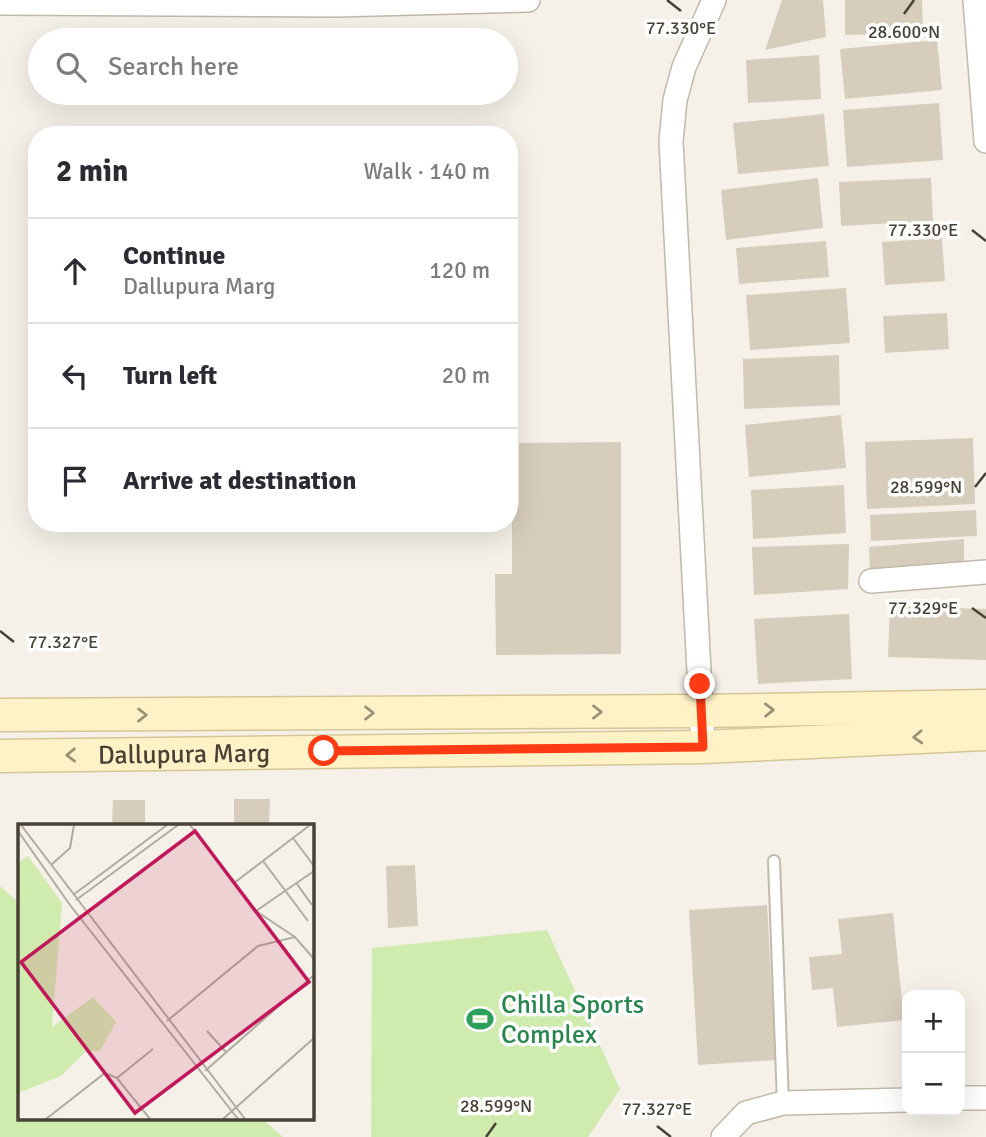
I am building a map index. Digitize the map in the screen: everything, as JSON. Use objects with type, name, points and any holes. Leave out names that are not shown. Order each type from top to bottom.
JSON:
[{"type":"main road","name":"Dallupura Marg","points":[[0,715],[701,711],[986,706]]},
{"type":"main road","name":"Dallupura Marg","points":[[0,756],[703,747],[986,734]]},
{"type":"street","points":[[0,3],[527,0]]},
{"type":"street","points":[[703,747],[671,141],[675,100],[684,67],[714,0]]},
{"type":"street","points":[[975,0],[986,141]]},
{"type":"street","points":[[870,581],[986,572]]},
{"type":"street","points":[[965,1098],[986,1098]]},
{"type":"street","points":[[723,1137],[746,1113],[783,1103],[902,1100]]},
{"type":"lane","points":[[774,861],[783,1103]]},
{"type":"green space","points":[[0,886],[18,902],[18,1120],[263,1120],[283,1137],[0,1137]]},
{"type":"green space","name":"Chilla Sports Complex","points":[[547,930],[620,1089],[588,1137],[371,1137],[372,948]]},
{"type":"building","points":[[782,0],[823,0],[826,37],[765,50]]},
{"type":"building","points":[[845,0],[922,0],[923,33],[845,35]]},
{"type":"building","points":[[937,40],[942,90],[845,99],[840,49]]},
{"type":"building","points":[[819,55],[821,99],[748,103],[746,60]]},
{"type":"building","points":[[939,103],[943,160],[847,167],[843,110]]},
{"type":"building","points":[[824,114],[829,166],[738,174],[733,123]]},
{"type":"building","points":[[818,178],[823,228],[726,240],[721,190]]},
{"type":"building","points":[[931,178],[933,221],[841,226],[839,182]]},
{"type":"building","points":[[942,238],[945,281],[885,285],[882,242]]},
{"type":"building","points":[[826,241],[829,277],[739,284],[736,248]]},
{"type":"building","points":[[846,288],[850,343],[750,350],[746,295]]},
{"type":"building","points":[[947,313],[949,349],[885,353],[883,316]]},
{"type":"building","points":[[839,355],[840,405],[744,409],[743,359]]},
{"type":"building","points":[[841,415],[846,468],[749,477],[745,425]]},
{"type":"building","points":[[973,438],[975,504],[867,509],[865,442]]},
{"type":"building","points":[[621,442],[621,654],[496,655],[495,574],[512,574],[512,532],[518,532],[519,443]]},
{"type":"building","points":[[844,485],[846,533],[753,539],[751,490]]},
{"type":"building","points":[[976,510],[977,536],[871,541],[870,515]]},
{"type":"building","points":[[964,539],[964,565],[870,573],[869,547]]},
{"type":"building","points":[[849,544],[848,589],[754,595],[752,547]]},
{"type":"building","points":[[890,606],[986,609],[986,660],[888,657]]},
{"type":"building","points":[[849,614],[852,679],[758,684],[754,619]]},
{"type":"building","points":[[234,799],[270,799],[269,824],[234,824]]},
{"type":"building","points":[[113,800],[145,800],[145,824],[112,824]]},
{"type":"building","points":[[415,865],[418,926],[388,928],[386,866]]},
{"type":"building","points":[[767,905],[776,1060],[698,1065],[689,910]]},
{"type":"building","points":[[893,913],[902,1020],[837,1027],[833,988],[812,990],[809,957],[842,954],[838,919]]},
{"type":"place","name":"Chilla Sports Complex","points":[[480,1019]]},
{"type":"route","points":[[324,751],[703,747],[700,684]]}]
